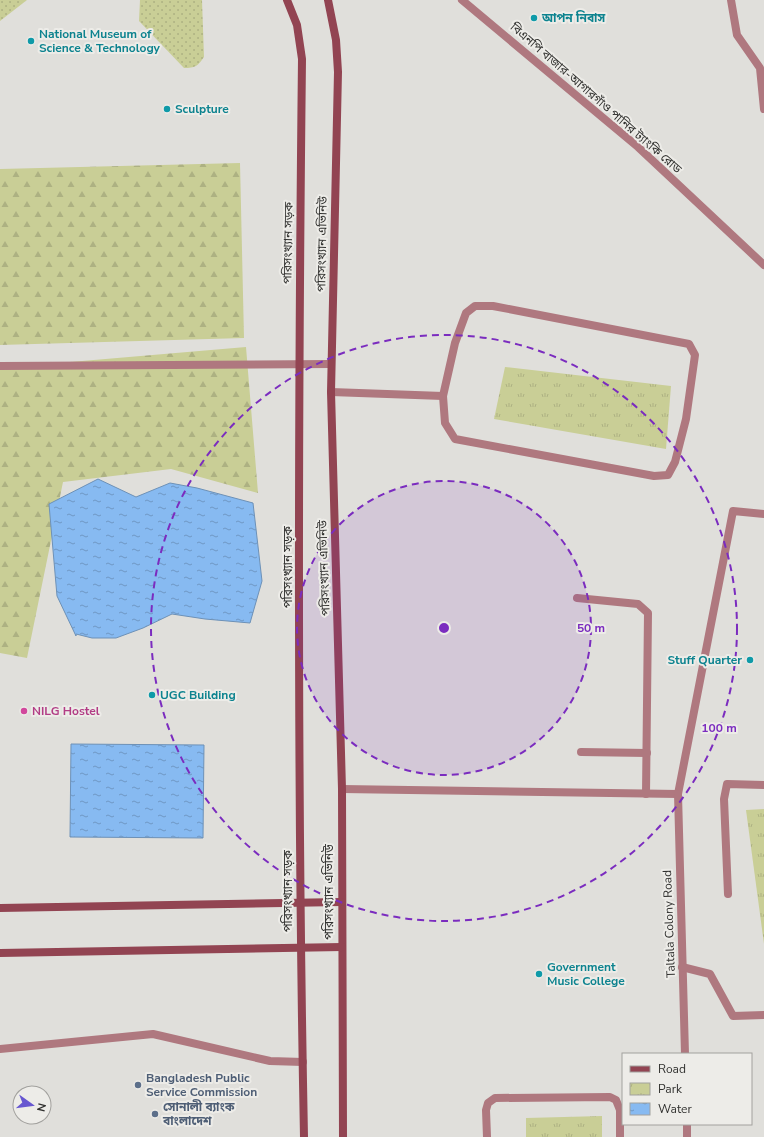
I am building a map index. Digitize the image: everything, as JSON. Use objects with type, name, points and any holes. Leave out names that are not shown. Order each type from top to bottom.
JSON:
[{"type":"street","name":"পরিসংখ্যান সড়ক","points":[[287,0],[298,25],[302,59],[299,363],[300,903],[304,1137]]},
{"type":"street","name":"পরিসংখ্যান এভিনিউ","points":[[328,0],[336,40],[338,72],[331,392],[342,789],[341,902],[343,1137]]},
{"type":"street","name":"বিএনপি বাজার-আগারগাঁও পানির ট্যাংকি রোড","points":[[462,0],[638,147],[764,265]]},
{"type":"street","points":[[731,0],[737,35],[760,68],[764,109]]},
{"type":"street","points":[[475,306],[493,306],[689,344],[695,355],[686,418],[675,462],[668,475],[654,476],[455,438],[445,423],[443,396],[455,343],[466,313],[475,306]]},
{"type":"street","points":[[0,366],[331,364]]},
{"type":"street","points":[[331,392],[443,396]]},
{"type":"street","name":"Taltala Colony Road","points":[[685,1053],[678,794],[733,511],[764,514]]},
{"type":"street","points":[[577,598],[638,604],[648,613],[646,794]]},
{"type":"street","points":[[580,752],[647,753]]},
{"type":"street","points":[[728,894],[724,799],[727,784],[764,784]]},
{"type":"street","points":[[342,789],[678,794]]},
{"type":"street","points":[[0,908],[341,902]]},
{"type":"street","points":[[0,953],[342,948]]},
{"type":"street","points":[[682,967],[710,974],[733,1016],[764,1015]]},
{"type":"street","points":[[0,1049],[153,1034],[270,1061],[303,1062]]},
{"type":"street","points":[[487,1137],[486,1110],[488,1103],[495,1098],[610,1097],[616,1100],[620,1110],[620,1137]]},
{"type":"street","points":[[687,1125],[687,1137]]},
{"type":"green space","points":[[0,0],[27,0],[0,21]]},
{"type":"green space","points":[[140,0],[202,0],[204,57],[200,63],[191,68],[184,68],[139,21]]},
{"type":"green space","points":[[240,163],[244,338],[0,345],[0,169]]},
{"type":"green space","points":[[246,347],[258,493],[171,469],[63,482],[27,658],[0,653],[0,368]]},
{"type":"green space","points":[[505,367],[671,386],[666,449],[494,419]]},
{"type":"green space","points":[[764,809],[764,944],[746,810]]},
{"type":"green space","points":[[602,1116],[602,1137],[526,1137],[526,1118]]},
{"type":"water","points":[[98,479],[136,497],[170,483],[197,488],[253,503],[262,581],[250,623],[172,614],[143,628],[116,638],[92,638],[76,634],[76,636],[57,596],[49,504]]},
{"type":"water","points":[[71,744],[204,745],[203,838],[70,837]]},
{"type":"place","name":"আপন নিবাস","points":[[534,18]]},
{"type":"place","name":"National Museum of Science & Technology","points":[[31,41]]},
{"type":"place","name":"Sculpture","points":[[167,109]]},
{"type":"place","name":"Stuff Quarter","points":[[750,660]]},
{"type":"place","name":"UGC Building","points":[[152,695]]},
{"type":"place","name":"NILG Hostel","points":[[24,711]]},
{"type":"place","name":"Government Music College","points":[[539,974]]},
{"type":"place","name":"Bangladesh Public Service Commission","points":[[138,1085]]},
{"type":"place","name":"সোনালী ব্যাংক বাংলাদেশ","points":[[155,1114]]}]
